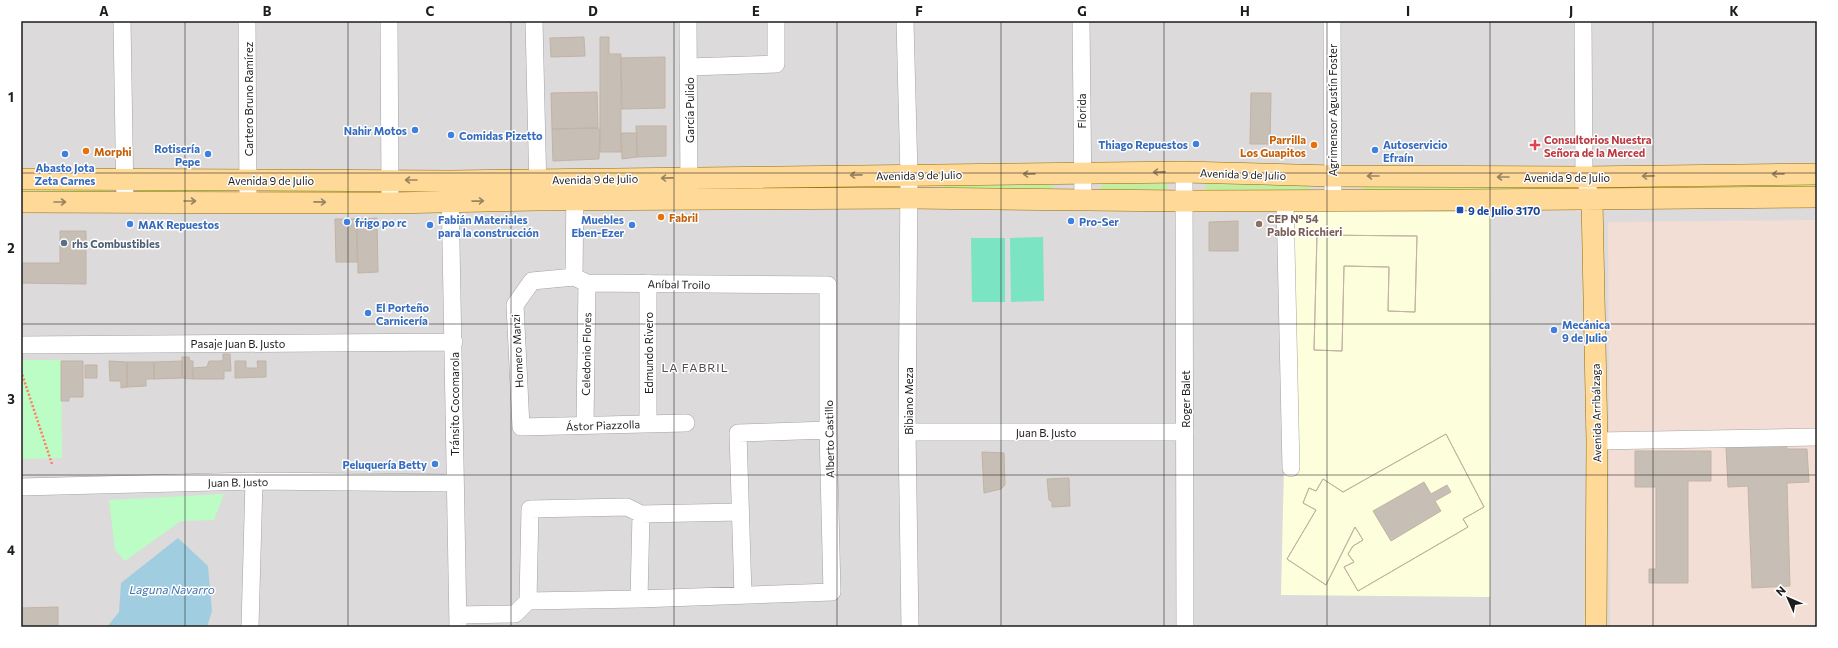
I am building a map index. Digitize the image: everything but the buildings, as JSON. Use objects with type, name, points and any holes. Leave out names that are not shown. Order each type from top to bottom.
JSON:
[{"type":"main road","name":"Avenida 9 de Julio","points":[[21,179],[450,181],[1184,172],[1333,176],[1584,177],[1817,174]]},
{"type":"main road","name":"Avenida 9 de Julio","points":[[21,202],[248,201],[391,203],[538,200],[908,198],[1184,201],[1592,200],[1817,196]]},
{"type":"main road","name":"Avenida Arribálzaga","points":[[1592,200],[1597,441],[1596,627]]},
{"type":"street","points":[[122,21],[125,202]]},
{"type":"street","name":"Cartero Bruno Ramírez","points":[[247,21],[248,201]]},
{"type":"street","points":[[389,21],[391,203]]},
{"type":"street","points":[[534,21],[538,200]]},
{"type":"street","name":"García Pulido","points":[[688,21],[689,199]]},
{"type":"street","points":[[689,67],[776,64],[776,21]]},
{"type":"street","name":"Bibiano Meza","points":[[905,21],[909,175],[908,432],[910,627]]},
{"type":"street","name":"Florida","points":[[1081,21],[1083,200]]},
{"type":"street","name":"Agrimensor Agustín Foster","points":[[1332,21],[1333,200]]},
{"type":"street","points":[[1583,21],[1584,177],[1592,200]]},
{"type":"street","name":"Roger Balet","points":[[1184,172],[1185,627]]},
{"type":"street","name":"Celedonio Flores","points":[[574,179],[574,200],[580,280],[585,426]]},
{"type":"street","name":"Tránsito Cocomarola","points":[[450,181],[454,342],[454,483],[458,621]]},
{"type":"street","points":[[1285,200],[1291,468]]},
{"type":"street","name":"Aníbal Troilo","points":[[532,281],[580,280],[648,283],[828,286]]},
{"type":"street","name":"Homero Manzi","points":[[521,427],[515,305],[532,281]]},
{"type":"street","name":"Edmundo Rivero","points":[[648,283],[648,423]]},
{"type":"street","name":"Alberto Castillo","points":[[743,595],[832,592],[828,430],[828,286]]},
{"type":"street","name":"Pasaje Juan B. Justo","points":[[21,345],[454,342]]},
{"type":"street","name":"Ástor Piazzolla","points":[[521,427],[686,423]]},
{"type":"street","points":[[528,601],[743,595],[738,433],[828,430]]},
{"type":"street","name":"Juan B. Justo","points":[[908,432],[1185,432]]},
{"type":"street","points":[[1597,441],[1817,437]]},
{"type":"street","points":[[250,627],[254,481]]},
{"type":"street","name":"Juan B. Justo","points":[[21,487],[254,481],[454,483]]},
{"type":"street","points":[[458,621],[515,614],[528,601],[530,509],[627,507],[641,514],[740,512]]},
{"type":"street","points":[[639,599],[641,514]]},
{"type":"path","points":[[21,371],[52,464]]},
{"type":"shaded area","points":[[21,21],[1817,21],[1817,627],[21,627]]},
{"type":"shaded area","points":[[1290,211],[1491,212],[1490,597],[1281,595]]},
{"type":"shaded area","points":[[1817,220],[1817,627],[1610,627],[1608,222]]},
{"type":"green space","points":[[1309,181],[1309,191],[1205,191],[1205,182]]},
{"type":"green space","points":[[1817,181],[1817,187],[1618,192],[1619,184]]},
{"type":"green space","points":[[1101,182],[1167,182],[1167,191],[1101,192]]},
{"type":"green space","points":[[943,183],[1053,183],[1053,192],[943,192]]},
{"type":"green space","points":[[1567,183],[1567,192],[1363,193],[1363,184]]},
{"type":"green space","points":[[24,185],[110,185],[110,194],[24,195]]},
{"type":"green space","points":[[226,186],[225,196],[139,196],[139,187]]},
{"type":"green space","points":[[267,189],[354,189],[354,195],[268,195]]},
{"type":"green space","points":[[1043,237],[1044,301],[1011,302],[1010,238]]},
{"type":"green space","points":[[971,238],[1005,238],[1005,302],[972,302]]},
{"type":"green space","points":[[21,360],[61,360],[62,458],[21,459]]},
{"type":"green space","points":[[224,494],[214,520],[181,521],[125,561],[115,550],[109,500]]},
{"type":"water","name":"Laguna Navarro","points":[[178,538],[208,566],[212,611],[207,627],[107,627],[119,612],[121,583]]},
{"type":"place","name":"Nahir Motos","points":[[415,130]]},
{"type":"place","name":"Comidas Pizetto","points":[[451,135]]},
{"type":"place","name":"Thiago Repuestos","points":[[1196,144]]},
{"type":"place","name":"Parrilla Los Guapitos","points":[[1314,145]]},
{"type":"place","name":"Consultorios Nuestra Señora de la Merced","points":[[1535,145]]},
{"type":"place","name":"Autoservicio Efraín","points":[[1375,150]]},
{"type":"place","name":"Morphi","points":[[86,151]]},
{"type":"place","name":"Abasto Jota Zeta Carnes","points":[[65,154]]},
{"type":"place","name":"Rotisería Pepe","points":[[208,154]]},
{"type":"place","name":"9 de Julio 3170","points":[[1460,210]]},
{"type":"place","name":"Fabril","points":[[661,217]]},
{"type":"place","name":"Pro-Ser","points":[[1071,221]]},
{"type":"place","name":"frigo po rc","points":[[347,222]]},
{"type":"place","name":"MAK Repuestos","points":[[130,224]]},
{"type":"place","name":"CEP Nº 54 Pablo Ricchieri","points":[[1259,224]]},
{"type":"place","name":"Fabián Materiales para la construcción","points":[[430,225]]},
{"type":"place","name":"Muebles Eben-Ezer","points":[[632,225]]},
{"type":"place","name":"rhs Combustibles","points":[[64,243]]},
{"type":"place","name":"El Porteño Carnicería","points":[[368,313]]},
{"type":"place","name":"Mecánica 9 de Julio","points":[[1554,330]]},
{"type":"place","name":"Peluquería Betty","points":[[435,464]]},
{"type":"district","name":"LA FABRIL","points":[[695,367]]}]
